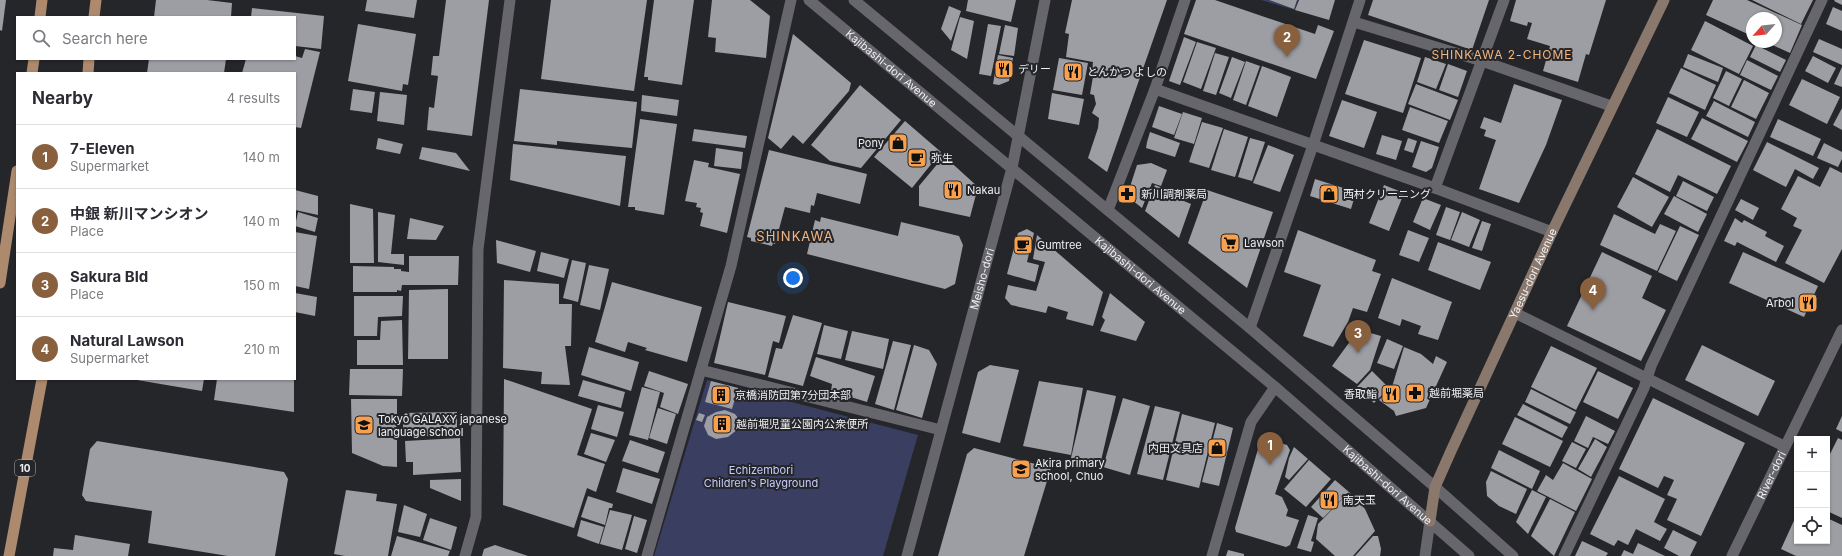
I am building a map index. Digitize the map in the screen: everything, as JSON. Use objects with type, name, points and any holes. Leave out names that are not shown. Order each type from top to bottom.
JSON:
[{"type":"main road","points":[[40,16],[42,0]]},
{"type":"main road","points":[[94,16],[96,0]]},
{"type":"main road","name":"Yaesu-dori Avenue","points":[[1430,520],[1435,487],[1552,232],[1664,0]]},
{"type":"main road","points":[[32,72],[34,60]]},
{"type":"main road","points":[[88,72],[89,60]]},
{"type":"main road","points":[[0,284],[16,178]]},
{"type":"main road","name":"10","points":[[9,556],[42,380]]},
{"type":"street","points":[[465,556],[476,517],[478,249],[510,0]]},
{"type":"street","points":[[647,556],[731,266],[792,0]]},
{"type":"street","name":"Kajibashi-dori Avenue","points":[[809,0],[1275,387],[1430,520],[1469,556]]},
{"type":"street","points":[[854,0],[1250,328],[1513,556]]},
{"type":"street","name":"Meisho-dori","points":[[907,556],[1012,168],[1045,0]]},
{"type":"street","points":[[1108,210],[1155,89],[1185,0]]},
{"type":"street","points":[[1250,328],[1313,145],[1360,0]]},
{"type":"street","points":[[1435,188],[1504,0]]},
{"type":"street","points":[[1564,556],[1644,388],[1651,366],[1822,0]]},
{"type":"street","points":[[1354,22],[1482,61],[1612,106]]},
{"type":"street","points":[[1155,89],[1435,188],[1552,232]]},
{"type":"street","points":[[1515,313],[1784,446]]},
{"type":"street","name":"River-dori","points":[[1732,556],[1784,446],[1842,330]]},
{"type":"street","points":[[701,370],[941,430]]},
{"type":"street","points":[[1212,556],[1251,422],[1275,387]]},
{"type":"street","name":"Yaesu-dori Avenue","points":[[1425,556],[1430,520]]},
{"type":"green space","points":[[1261,0],[1298,0],[1295,10]]},
{"type":"green space","name":"Echizembori Children's Playground","points":[[707,380],[918,435],[883,556],[654,556]]},
{"type":"building","points":[[0,0],[6,0],[2,31],[0,30]]},
{"type":"building","points":[[156,0],[207,0],[232,3],[231,16],[154,16]]},
{"type":"building","points":[[367,0],[417,0],[414,18],[365,11]]},
{"type":"building","points":[[446,0],[489,0],[472,136],[427,130],[429,107],[434,108],[438,76],[431,75],[433,56],[439,56]]},
{"type":"building","points":[[551,0],[647,0],[634,91],[541,79]]},
{"type":"building","points":[[654,0],[694,0],[682,85],[648,80],[648,77],[644,77]]},
{"type":"building","points":[[712,0],[750,0],[770,16],[766,58],[715,52],[716,38],[708,37]]},
{"type":"building","points":[[968,0],[1016,0],[1011,22],[966,11]]},
{"type":"building","points":[[1072,0],[1167,0],[1107,172],[1088,158],[1098,128],[1099,118],[1092,113],[1096,104],[1094,95],[1090,94],[1094,71],[1092,71],[1093,62],[1066,57],[1069,34],[1065,33]]},
{"type":"building","points":[[1196,0],[1215,0],[1315,34],[1318,25],[1334,31],[1316,79],[1184,34]]},
{"type":"building","points":[[1269,0],[1297,0],[1294,9]]},
{"type":"building","points":[[1299,0],[1335,0],[1329,20],[1295,10]]},
{"type":"building","points":[[1373,0],[1489,0],[1472,50],[1368,15]]},
{"type":"building","points":[[1516,0],[1606,0],[1589,55],[1586,54],[1578,82],[1543,71],[1550,46],[1527,39],[1532,23],[1528,22],[1527,26],[1510,21]]},
{"type":"building","points":[[1713,0],[1747,0],[1773,12],[1746,12],[1746,33],[1706,15]]},
{"type":"building","points":[[1752,0],[1813,0],[1801,24],[1782,15],[1782,12],[1776,12]]},
{"type":"building","points":[[1842,0],[1842,5],[1834,1]]},
{"type":"building","points":[[949,6],[961,11],[951,41],[941,29]]},
{"type":"building","points":[[1833,7],[1842,11],[1842,31],[1826,24]]},
{"type":"building","points":[[252,8],[324,16],[321,49],[296,46],[296,16],[251,16]]},
{"type":"building","points":[[1782,16],[1802,25],[1790,53],[1779,48],[1782,48]]},
{"type":"building","points":[[960,17],[974,21],[967,59],[951,50]]},
{"type":"building","points":[[1705,21],[1746,42],[1746,48],[1752,48],[1739,74],[1691,50]]},
{"type":"building","points":[[358,24],[416,34],[408,85],[403,84],[402,91],[348,81]]},
{"type":"building","points":[[988,24],[1001,26],[991,76],[979,74]]},
{"type":"building","points":[[1005,25],[1018,28],[1014,56],[999,54]]},
{"type":"building","points":[[793,34],[851,83],[849,91],[803,144],[793,135],[781,149],[768,138]]},
{"type":"building","points":[[1184,37],[1196,42],[1180,85],[1169,81]]},
{"type":"building","points":[[1819,39],[1842,49],[1842,65],[1813,52]]},
{"type":"building","points":[[1364,40],[1421,58],[1403,113],[1345,94]]},
{"type":"building","points":[[1197,42],[1216,48],[1201,89],[1183,82]]},
{"type":"building","points":[[1754,48],[1762,48],[1786,60],[1780,72],[1750,57]]},
{"type":"building","points":[[305,49],[320,52],[301,128],[296,127],[296,72],[242,72],[246,60],[296,60],[296,56],[302,58]]},
{"type":"building","points":[[1215,53],[1229,57],[1216,95],[1203,91]]},
{"type":"building","points":[[1688,54],[1723,68],[1718,82],[1683,67]]},
{"type":"building","points":[[998,55],[1013,58],[1009,81],[999,85],[993,84]]},
{"type":"building","points":[[1813,56],[1836,68],[1828,83],[1805,71]]},
{"type":"building","points":[[1232,57],[1245,62],[1231,98],[1219,93]]},
{"type":"building","points":[[1425,57],[1446,64],[1436,89],[1417,82]]},
{"type":"building","points":[[1059,58],[1088,63],[1082,95],[1053,90]]},
{"type":"building","points":[[149,60],[226,60],[224,72],[147,72]]},
{"type":"building","points":[[1747,60],[1778,76],[1771,90],[1740,75]]},
{"type":"building","points":[[1246,61],[1260,66],[1246,105],[1233,100]]},
{"type":"building","points":[[1448,64],[1467,71],[1458,97],[1439,90]]},
{"type":"building","points":[[1262,66],[1291,77],[1277,117],[1248,106]]},
{"type":"building","points":[[1842,67],[1842,87],[1834,84]]},
{"type":"building","points":[[1681,68],[1716,85],[1705,110],[1669,93]]},
{"type":"building","points":[[1726,71],[1742,79],[1729,106],[1713,98]]},
{"type":"building","points":[[1802,79],[1840,97],[1827,124],[1789,105]]},
{"type":"building","points":[[1744,80],[1769,93],[1756,119],[1731,107]]},
{"type":"building","points":[[1416,84],[1458,100],[1450,120],[1408,104]]},
{"type":"building","points":[[1514,84],[1562,100],[1546,145],[1519,203],[1479,189],[1496,140],[1484,136],[1486,130],[1480,128],[1484,117],[1501,123]]},
{"type":"building","points":[[860,85],[901,120],[861,168],[830,161],[811,145]]},
{"type":"building","points":[[353,89],[375,92],[372,113],[350,110]]},
{"type":"building","points":[[520,89],[637,102],[632,148],[557,141],[557,145],[514,141]]},
{"type":"building","points":[[380,92],[407,95],[404,125],[377,121]]},
{"type":"building","points":[[1052,93],[1084,99],[1079,125],[1048,119]]},
{"type":"building","points":[[642,95],[679,100],[677,116],[641,111]]},
{"type":"building","points":[[1668,97],[1699,112],[1687,137],[1656,123]]},
{"type":"building","points":[[1342,100],[1377,112],[1364,148],[1329,136]]},
{"type":"building","points":[[1714,101],[1755,122],[1748,137],[1706,116]]},
{"type":"building","points":[[1159,106],[1182,114],[1174,135],[1152,127]]},
{"type":"building","points":[[1410,107],[1448,121],[1439,143],[1402,130]]},
{"type":"building","points":[[1842,108],[1842,130],[1833,125]]},
{"type":"building","points":[[1183,112],[1202,118],[1194,144],[1174,138]]},
{"type":"building","points":[[1702,118],[1748,141],[1737,162],[1691,139]]},
{"type":"building","points":[[640,119],[677,124],[664,215],[635,210],[635,207],[628,207]]},
{"type":"building","points":[[1778,119],[1821,139],[1813,156],[1770,137]]},
{"type":"building","points":[[905,121],[941,152],[912,188],[874,157]]},
{"type":"building","points":[[1202,122],[1223,128],[1209,168],[1189,162]]},
{"type":"building","points":[[694,129],[747,136],[745,148],[692,141]]},
{"type":"building","points":[[1224,129],[1248,137],[1235,177],[1211,170]]},
{"type":"building","points":[[1657,129],[1731,166],[1717,194],[1678,175],[1670,192],[1635,174]]},
{"type":"building","points":[[1150,132],[1180,143],[1175,157],[1146,148]]},
{"type":"building","points":[[1382,135],[1402,141],[1396,160],[1376,154]]},
{"type":"building","points":[[378,138],[403,144],[400,154],[376,149]]},
{"type":"building","points":[[1250,138],[1265,142],[1252,181],[1238,177]]},
{"type":"building","points":[[1408,138],[1417,141],[1413,153],[1404,150]]},
{"type":"building","points":[[1421,141],[1439,147],[1432,168],[1426,172],[1412,167]]},
{"type":"building","points":[[1767,142],[1819,168],[1813,179],[1795,169],[1786,187],[1753,170]]},
{"type":"building","points":[[1824,143],[1842,152],[1842,159],[1838,167],[1817,158]]},
{"type":"building","points":[[513,144],[626,156],[620,206],[510,180]]},
{"type":"building","points":[[1268,145],[1294,155],[1280,192],[1253,183]]},
{"type":"building","points":[[422,147],[456,153],[470,171],[419,159]]},
{"type":"building","points":[[716,148],[743,152],[741,169],[714,166]]},
{"type":"building","points":[[769,150],[867,174],[860,204],[817,193],[814,206],[811,205],[810,213],[785,207],[775,244],[773,243],[772,246],[751,241],[751,238],[747,237]]},
{"type":"building","points":[[944,156],[978,187],[970,217],[919,206],[919,186]]},
{"type":"building","points":[[694,160],[709,163],[708,167],[740,174],[727,233],[700,226],[703,213],[700,212],[701,208],[696,207],[697,203],[685,201]]},
{"type":"building","points":[[1151,163],[1167,170],[1161,186],[1152,183],[1142,208],[1127,196],[1137,165]]},
{"type":"building","points":[[1830,167],[1842,173],[1842,249],[1824,283],[1785,263],[1802,230],[1793,226],[1797,218],[1781,209],[1798,176],[1820,187]]},
{"type":"building","points":[[1633,177],[1669,197],[1652,227],[1617,207]]},
{"type":"building","points":[[1315,179],[1356,192],[1351,209],[1310,196]]},
{"type":"building","points":[[1683,181],[1714,197],[1707,211],[1676,196]]},
{"type":"building","points":[[1155,185],[1180,195],[1179,199],[1191,204],[1179,238],[1145,211]]},
{"type":"building","points":[[1384,185],[1404,193],[1389,231],[1369,223]]},
{"type":"building","points":[[296,190],[318,196],[318,215],[296,210]]},
{"type":"building","points":[[1207,190],[1273,212],[1247,288],[1188,243]]},
{"type":"building","points":[[1674,196],[1707,214],[1698,232],[1664,214]]},
{"type":"building","points":[[1423,198],[1441,205],[1430,230],[1413,222]]},
{"type":"building","points":[[1741,199],[1759,208],[1753,220],[1735,210]]},
{"type":"building","points":[[350,204],[373,209],[374,263],[350,263]]},
{"type":"building","points":[[1446,207],[1460,212],[1450,240],[1436,235]]},
{"type":"building","points":[[298,212],[318,218],[315,232],[296,226]]},
{"type":"building","points":[[378,212],[395,215],[391,254],[404,254],[404,265],[378,262]]},
{"type":"building","points":[[1462,212],[1480,220],[1469,247],[1451,240]]},
{"type":"building","points":[[1614,214],[1655,234],[1660,224],[1676,231],[1657,271],[1600,245]]},
{"type":"building","points":[[821,217],[898,236],[901,222],[959,236],[963,245],[955,284],[945,289],[807,254],[815,220],[820,222]]},
{"type":"building","points":[[410,218],[444,226],[436,240],[407,239]]},
{"type":"building","points":[[1735,218],[1742,223],[1744,220],[1767,232],[1765,236],[1784,246],[1776,262],[1737,242],[1735,246],[1724,241]]},
{"type":"building","points":[[1482,221],[1491,224],[1482,251],[1472,248]]},
{"type":"building","points":[[1680,226],[1699,235],[1677,281],[1658,272]]},
{"type":"building","points":[[1027,229],[1034,233],[1027,262],[1039,265],[1035,282],[1007,274],[1018,233]]},
{"type":"building","points":[[1298,230],[1376,260],[1372,271],[1381,274],[1367,312],[1353,308],[1348,322],[1333,347],[1303,336],[1321,285],[1284,272]]},
{"type":"building","points":[[1408,230],[1429,238],[1419,262],[1399,255]]},
{"type":"building","points":[[296,232],[317,236],[309,289],[296,286]]},
{"type":"building","points":[[1037,235],[1103,292],[1093,326],[1066,319],[1068,312],[1048,306],[1046,313],[1011,305],[1005,298],[1008,285],[1036,291],[1045,262],[1033,259]]},
{"type":"building","points":[[496,240],[536,251],[530,272],[497,263]]},
{"type":"building","points":[[1438,242],[1491,262],[1480,290],[1428,270]]},
{"type":"building","points":[[541,252],[569,259],[564,278],[537,271]]},
{"type":"building","points":[[1602,252],[1652,276],[1642,298],[1666,310],[1641,361],[1567,326]]},
{"type":"building","points":[[1743,252],[1818,286],[1804,317],[1729,283]]},
{"type":"building","points":[[409,256],[459,256],[458,285],[402,285],[401,291],[397,290],[397,292],[353,292],[353,266],[394,267],[394,269],[401,269],[401,271],[409,272]]},
{"type":"building","points":[[572,260],[586,263],[578,302],[563,298]]},
{"type":"building","points":[[589,265],[609,269],[600,310],[580,305]]},
{"type":"building","points":[[1392,278],[1452,302],[1438,340],[1418,334],[1421,326],[1402,319],[1400,326],[1378,318]]},
{"type":"building","points":[[504,280],[559,284],[559,304],[572,304],[571,346],[565,346],[570,385],[541,384],[542,372],[503,368]]},
{"type":"building","points":[[612,282],[702,307],[687,362],[645,350],[647,348],[628,342],[625,352],[595,342]]},
{"type":"building","points":[[448,289],[448,359],[408,359],[409,290]]},
{"type":"building","points":[[296,293],[317,297],[315,316],[296,312]]},
{"type":"building","points":[[1110,293],[1145,322],[1136,341],[1100,331],[1105,320],[1102,317]]},
{"type":"building","points":[[354,296],[403,296],[402,316],[378,317],[377,336],[354,336]]},
{"type":"building","points":[[728,302],[786,316],[779,343],[773,341],[765,375],[714,363]]},
{"type":"building","points":[[793,315],[822,323],[803,386],[768,377],[776,348],[782,349]]},
{"type":"building","points":[[402,320],[403,365],[357,365],[357,340],[380,340],[381,321]]},
{"type":"building","points":[[824,325],[848,331],[841,359],[817,354]]},
{"type":"building","points":[[1360,330],[1381,336],[1370,370],[1357,384],[1332,366],[1351,340],[1356,341]]},
{"type":"building","points":[[852,331],[889,339],[883,369],[845,360]]},
{"type":"building","points":[[1387,339],[1403,346],[1394,369],[1377,363]]},
{"type":"building","points":[[893,341],[911,345],[894,410],[875,404]]},
{"type":"building","points":[[914,345],[929,350],[937,364],[922,418],[896,410]]},
{"type":"building","points":[[1702,345],[1775,381],[1758,416],[1685,380]]},
{"type":"building","points":[[1551,346],[1597,368],[1576,410],[1531,387]]},
{"type":"building","points":[[589,347],[639,362],[631,391],[581,375]]},
{"type":"building","points":[[1404,347],[1421,354],[1433,364],[1436,356],[1447,362],[1426,408],[1396,416],[1394,411],[1379,400],[1392,387]]},
{"type":"building","points":[[816,357],[875,376],[867,402],[831,391],[832,384],[810,376]]},
{"type":"building","points":[[990,365],[1019,370],[1000,443],[962,433],[978,372]]},
{"type":"building","points":[[350,369],[403,369],[402,396],[349,395]]},
{"type":"building","points":[[649,371],[688,384],[678,414],[660,407],[664,393],[644,386]]},
{"type":"building","points":[[1372,371],[1389,388],[1374,403],[1357,387]]},
{"type":"building","points":[[1598,371],[1633,388],[1618,419],[1583,402]]},
{"type":"building","points":[[504,379],[592,409],[577,455],[605,464],[596,492],[587,488],[574,528],[503,505]]},
{"type":"building","points":[[137,380],[204,380],[202,391]]},
{"type":"building","points":[[217,380],[294,380],[294,412],[214,400]]},
{"type":"building","points":[[583,380],[625,392],[621,408],[578,396]]},
{"type":"building","name":"京橋消防団第7分団本部","points":[[711,381],[738,388],[732,409],[705,402]]},
{"type":"building","points":[[1039,381],[1083,388],[1071,455],[1023,446]]},
{"type":"building","points":[[642,387],[660,392],[648,440],[629,435]]},
{"type":"building","points":[[1531,389],[1576,412],[1570,424],[1525,402]]},
{"type":"building","points":[[1087,390],[1116,396],[1100,465],[1071,458]]},
{"type":"building","points":[[1123,398],[1150,406],[1130,475],[1103,467]]},
{"type":"building","points":[[1653,398],[1745,443],[1701,536],[1667,520],[1677,499],[1667,495],[1674,480],[1664,476],[1658,488],[1619,469]]},
{"type":"building","points":[[351,399],[397,399],[397,467],[383,466],[352,453]]},
{"type":"building","points":[[1523,404],[1568,427],[1562,438],[1517,415]]},
{"type":"building","points":[[598,405],[624,412],[617,437],[591,429]]},
{"type":"building","points":[[1155,406],[1180,412],[1163,480],[1137,474]]},
{"type":"building","points":[[658,408],[676,414],[667,444],[649,438]]},
{"type":"building","name":"越前堀児童公園内公衆便所","points":[[725,410],[735,414],[738,418],[740,421],[738,429],[728,437],[716,439],[708,435],[704,426],[707,417],[716,412]]},
{"type":"building","points":[[457,412],[457,436],[403,436],[403,413]]},
{"type":"building","points":[[699,413],[705,415],[702,422],[696,420]]},
{"type":"building","points":[[1182,414],[1215,423],[1199,488],[1166,480]]},
{"type":"building","points":[[1586,416],[1615,431],[1608,444],[1593,437],[1588,448],[1574,441]]},
{"type":"building","points":[[1842,416],[1842,432],[1836,429]]},
{"type":"building","points":[[1515,417],[1563,441],[1550,467],[1502,444]]},
{"type":"building","points":[[1217,423],[1233,428],[1219,486],[1202,482]]},
{"type":"building","points":[[591,433],[615,440],[606,462],[584,454]]},
{"type":"building","points":[[460,438],[461,472],[413,475],[413,462],[406,462],[405,441]]},
{"type":"building","points":[[1264,438],[1287,445],[1290,450],[1275,494],[1282,497],[1288,510],[1286,516],[1299,520],[1290,545],[1286,547],[1236,532],[1235,528],[1260,442],[1263,443]]},
{"type":"building","points":[[1838,438],[1842,440],[1842,518],[1830,512],[1830,454]]},
{"type":"building","points":[[1595,439],[1607,447],[1591,477],[1578,469]]},
{"type":"building","points":[[630,440],[665,452],[658,473],[622,461]]},
{"type":"building","points":[[97,441],[284,472],[288,479],[275,556],[228,556],[148,543],[152,511],[86,501],[82,495],[90,449]]},
{"type":"building","points":[[1572,442],[1586,449],[1576,468],[1562,461]]},
{"type":"building","points":[[1294,447],[1308,459],[1289,480],[1285,477],[1289,458]]},
{"type":"building","points":[[974,448],[1051,468],[1024,556],[938,556],[967,454]]},
{"type":"building","points":[[1499,450],[1540,471],[1532,489],[1491,468]]},
{"type":"building","points":[[1309,460],[1331,479],[1306,507],[1284,489]]},
{"type":"building","points":[[1563,463],[1592,479],[1576,511],[1537,491],[1546,475],[1553,480]]},
{"type":"building","points":[[623,468],[660,479],[652,504],[616,492]]},
{"type":"building","points":[[1491,471],[1527,489],[1516,514],[1499,506],[1487,496],[1486,482]]},
{"type":"building","points":[[1619,476],[1665,499],[1654,522],[1667,529],[1660,541],[1636,529],[1628,545],[1618,540],[1614,546],[1590,534]]},
{"type":"building","points":[[461,479],[461,501],[430,488],[430,480]]},
{"type":"building","points":[[1335,480],[1349,492],[1323,518],[1311,507]]},
{"type":"building","points":[[346,490],[377,494],[376,501],[397,504],[388,556],[345,556],[334,554]]},
{"type":"building","points":[[1532,490],[1546,497],[1528,534],[1516,522]]},
{"type":"building","points":[[1349,492],[1365,509],[1375,531],[1353,556],[1335,556],[1316,539],[1318,524]]},
{"type":"building","points":[[588,496],[613,504],[612,508],[609,508],[605,525],[581,517]]},
{"type":"building","points":[[1550,499],[1575,512],[1554,556],[1531,536]]},
{"type":"building","points":[[404,505],[427,514],[420,537],[398,532]]},
{"type":"building","points":[[610,510],[632,515],[622,550],[600,544]]},
{"type":"building","points":[[1308,515],[1318,518],[1311,541],[1314,542],[1311,552],[1297,548]]},
{"type":"building","points":[[634,516],[647,520],[637,553],[625,549]]},
{"type":"building","points":[[430,518],[457,527],[451,550],[423,540]]},
{"type":"building","points":[[1830,519],[1842,525],[1842,556],[1796,556],[1781,549],[1794,521],[1794,544],[1830,544]]},
{"type":"building","points":[[581,520],[604,527],[599,544],[577,536]]},
{"type":"building","points":[[1673,530],[1697,542],[1690,556],[1679,556],[1664,548]]},
{"type":"building","points":[[75,535],[130,544],[128,556],[53,556],[54,548],[73,550]]},
{"type":"building","points":[[397,536],[450,551],[448,556],[391,556]]},
{"type":"building","points":[[1373,536],[1378,536],[1381,549],[1380,556],[1355,556]]},
{"type":"building","points":[[1582,541],[1608,553],[1606,556],[1575,556]]},
{"type":"building","points":[[1638,543],[1665,556],[1621,556],[1624,550],[1633,554]]},
{"type":"building","points":[[495,545],[528,556],[482,556],[484,549]]},
{"type":"building","points":[[1228,550],[1244,554],[1244,556],[1226,556]]},
{"type":"place","name":"中銀 新川マンシオン","points":[[1287,57]]},
{"type":"place","name":"デリー","points":[[1004,69]]},
{"type":"place","name":"とんかつ よしの","points":[[1073,72]]},
{"type":"place","name":"Pony","points":[[898,143]]},
{"type":"place","name":"弥生","points":[[917,158]]},
{"type":"place","name":"Nakau","points":[[953,190]]},
{"type":"place","name":"新川調剤薬局","points":[[1127,194]]},
{"type":"place","name":"西村クリーニング","points":[[1329,194]]},
{"type":"place","name":"Lawson","points":[[1230,243]]},
{"type":"place","name":"Gumtree","points":[[1023,245]]},
{"type":"place","name":"Arbol","points":[[1808,303]]},
{"type":"place","name":"Natural Lawson","points":[[1593,310]]},
{"type":"place","name":"Sakura Bld","points":[[1358,353]]},
{"type":"place","name":"越前堀薬局","points":[[1415,393]]},
{"type":"place","name":"香取鮨","points":[[1391,394]]},
{"type":"place","name":"京橋消防団第7分団本部","points":[[721,395]]},
{"type":"place","name":"越前堀児童公園内公衆便所","points":[[722,424]]},
{"type":"place","name":"Tokyô GALAXY japanese language school","points":[[364,425]]},
{"type":"place","name":"内田文具店","points":[[1217,448]]},
{"type":"place","name":"7-Eleven","points":[[1270,465]]},
{"type":"place","name":"Akira primary school, Chuo","points":[[1021,469]]},
{"type":"place","name":"南天玉","points":[[1329,500]]},
{"type":"district","name":"SHINKAWA 2-CHOME","points":[[1502,55]]},
{"type":"district","name":"SHINKAWA","points":[[795,236]]}]
